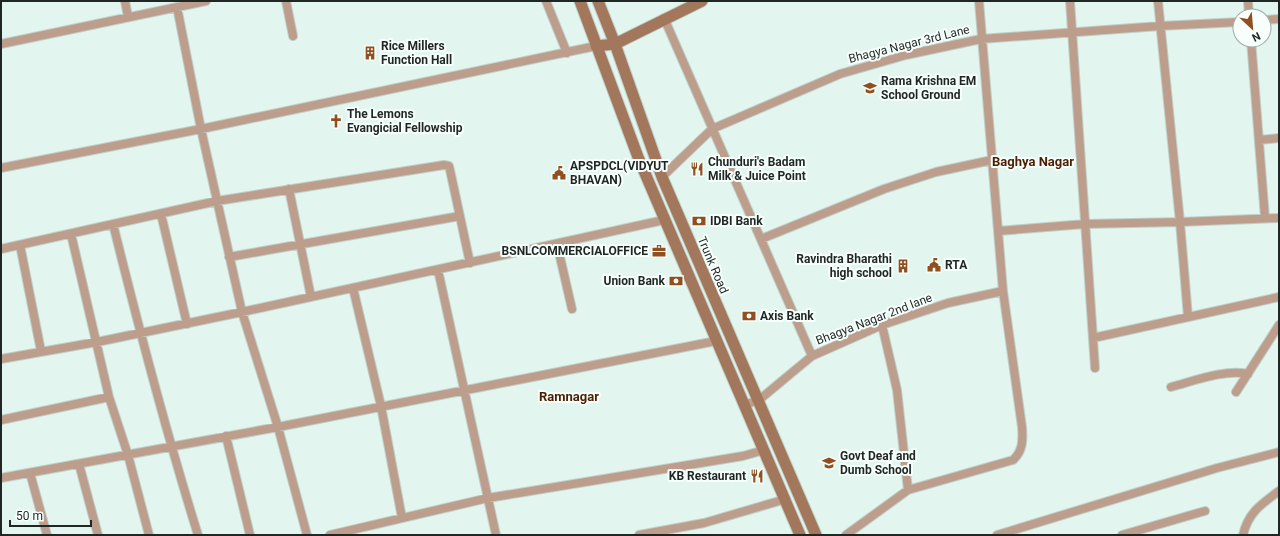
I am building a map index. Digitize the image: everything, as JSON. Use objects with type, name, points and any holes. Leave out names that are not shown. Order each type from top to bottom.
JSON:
[{"type":"main road","points":[[580,1],[638,157],[716,341],[786,499],[800,535]]},
{"type":"main road","name":"Trunk Road","points":[[598,1],[615,44],[662,177],[816,535]]},
{"type":"main road","points":[[596,46],[615,44],[664,18],[702,1]]},
{"type":"street","points":[[125,1],[128,17]]},
{"type":"street","points":[[1,44],[206,1]]},
{"type":"street","points":[[286,1],[293,36]]},
{"type":"street","points":[[546,1],[567,53]]},
{"type":"street","points":[[846,535],[908,490],[1013,460],[1018,456],[1023,442],[1003,291],[979,1]]},
{"type":"street","points":[[1070,1],[1094,368]]},
{"type":"street","points":[[1158,1],[1188,317]]},
{"type":"street","points":[[177,7],[201,129],[242,312],[278,427],[307,535]]},
{"type":"street","points":[[664,18],[812,356]]},
{"type":"street","name":"Bhagya Nagar 3rd Lane","points":[[662,177],[712,128],[840,74],[906,55],[981,39],[1232,22]]},
{"type":"street","points":[[1,168],[201,129],[596,46]]},
{"type":"street","points":[[1251,48],[1265,218]]},
{"type":"street","points":[[1259,140],[1279,138]]},
{"type":"street","points":[[761,239],[884,188],[936,172],[992,160]]},
{"type":"street","points":[[1,249],[217,201],[444,165],[448,166],[450,170],[470,263]]},
{"type":"street","points":[[289,189],[311,298]]},
{"type":"street","points":[[161,214],[187,324]]},
{"type":"street","points":[[229,257],[460,216]]},
{"type":"street","points":[[998,231],[1085,224],[1279,218]]},
{"type":"street","points":[[1,358],[97,342],[187,324],[664,220]]},
{"type":"street","points":[[113,224],[140,333],[171,447],[198,535]]},
{"type":"street","points":[[72,234],[109,397],[128,454],[149,535]]},
{"type":"street","points":[[557,244],[572,309]]},
{"type":"street","points":[[20,245],[41,351]]},
{"type":"street","points":[[438,270],[463,390],[496,535]]},
{"type":"street","points":[[353,288],[380,406],[402,518]]},
{"type":"street","name":"Bhagya Nagar 2nd lane","points":[[744,405],[759,400],[812,356],[882,325],[948,303],[1003,291]]},
{"type":"street","points":[[1093,338],[1279,297]]},
{"type":"street","points":[[882,325],[897,390],[908,490]]},
{"type":"street","points":[[1236,392],[1279,325]]},
{"type":"street","points":[[1,478],[278,427],[716,341]]},
{"type":"street","points":[[1171,387],[1227,373],[1238,372],[1248,374]]},
{"type":"street","points":[[1,420],[109,397]]},
{"type":"street","points":[[226,436],[250,535]]},
{"type":"street","points":[[330,535],[488,498],[743,456],[764,450]]},
{"type":"street","points":[[997,535],[1217,468],[1279,452]]},
{"type":"street","points":[[79,464],[98,535]]},
{"type":"street","points":[[30,472],[47,535]]},
{"type":"street","points":[[1243,535],[1246,523],[1250,516],[1269,498],[1279,491]]},
{"type":"street","points":[[639,535],[704,523],[786,499]]},
{"type":"street","points":[[1122,535],[1205,511]]},
{"type":"place","name":"Rice Millers Function Hall","points":[[370,53]]},
{"type":"place","name":"Rama Krishna EM School Ground","points":[[870,88]]},
{"type":"place","name":"The Lemons Evangicial Fellowship","points":[[336,121]]},
{"type":"place","name":"Chunduri's Badam Milk & Juice Point","points":[[697,169]]},
{"type":"place","name":"APSPDCL(VIDYUT BHAVAN)","points":[[559,173]]},
{"type":"place","name":"IDBI Bank","points":[[699,221]]},
{"type":"place","name":"BSNLCOMMERCIALOFFICE","points":[[659,251]]},
{"type":"place","name":"RTA","points":[[934,265]]},
{"type":"place","name":"Ravindra Bharathi high school","points":[[903,266]]},
{"type":"place","name":"Union Bank","points":[[676,281]]},
{"type":"place","name":"Axis Bank","points":[[749,316]]},
{"type":"place","name":"Govt Deaf and Dumb School","points":[[829,463]]},
{"type":"place","name":"KB Restaurant","points":[[757,476]]},
{"type":"district","name":"Baghya Nagar","points":[[1033,161]]},
{"type":"district","name":"Ramnagar","points":[[569,396]]}]
